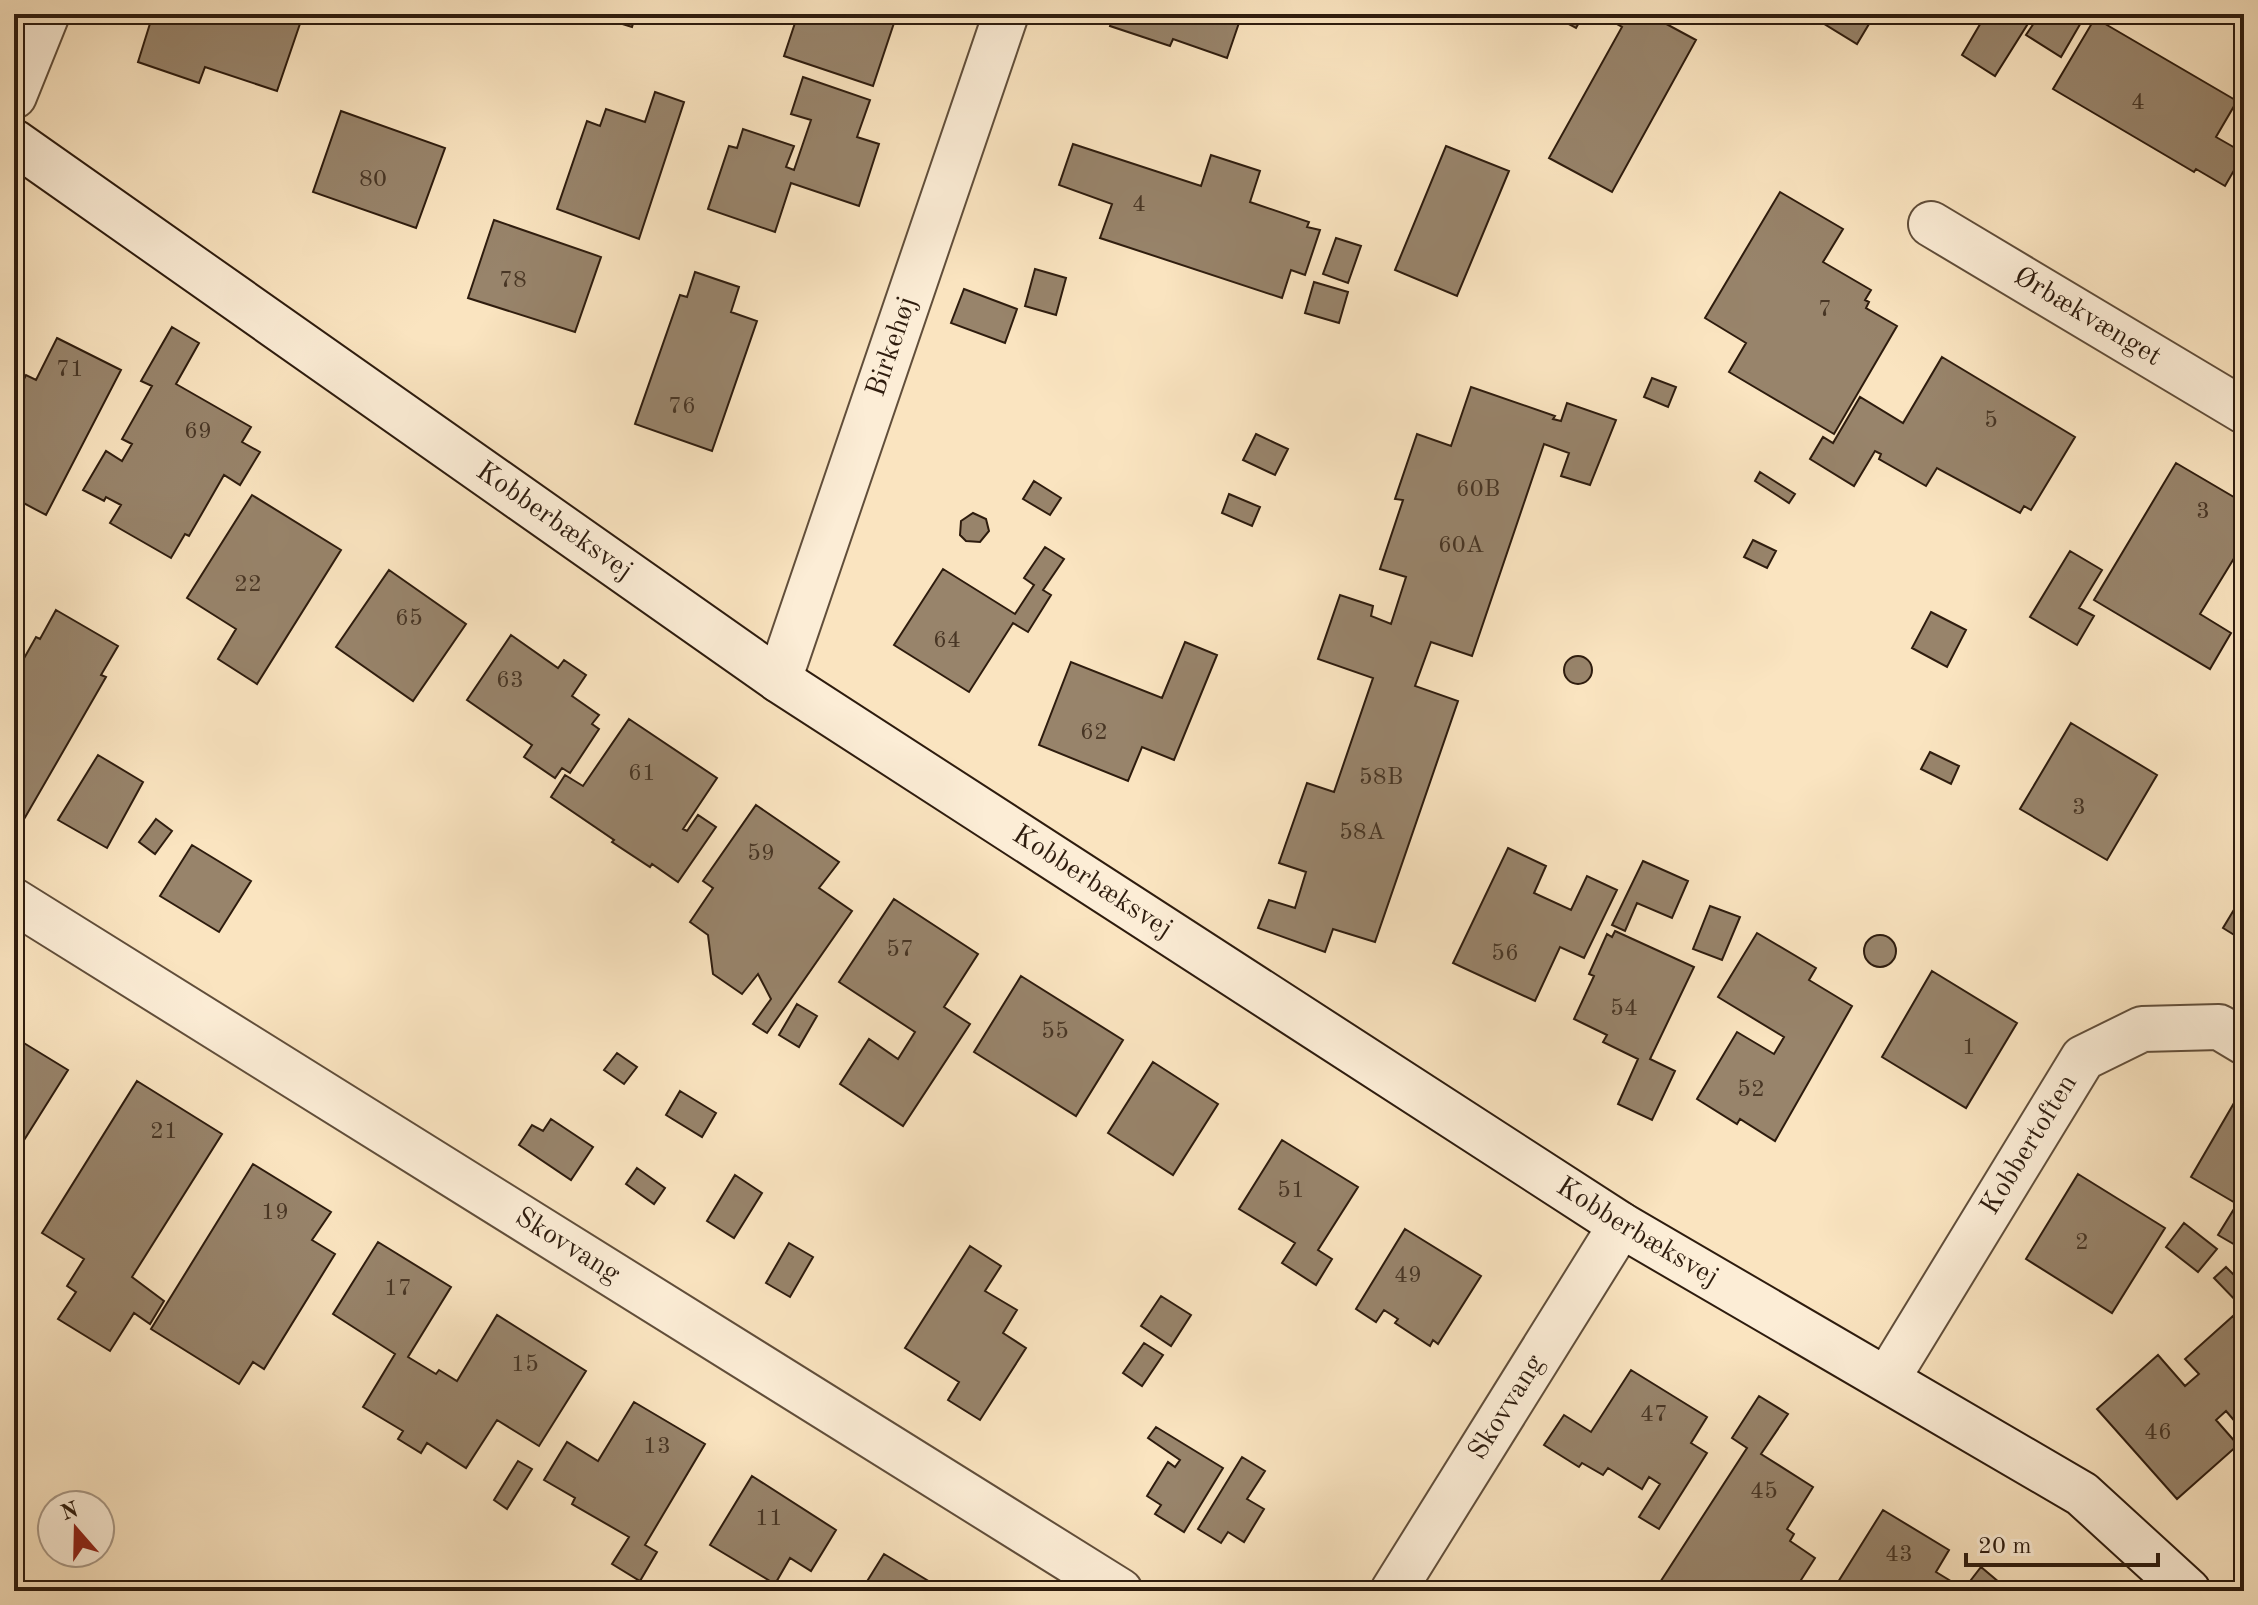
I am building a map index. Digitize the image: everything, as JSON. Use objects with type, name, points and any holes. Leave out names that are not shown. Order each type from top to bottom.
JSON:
[{"type":"street","points":[[14,96],[47,14]]},
{"type":"street","name":"Birkehøj","points":[[779,680],[1006,14]]},
{"type":"street","name":"Kobberbæksvej","points":[[14,142],[779,680],[1621,1225],[2082,1494],[2188,1591]]},
{"type":"street","name":"Ørbækvænget","points":[[1931,224],[2244,411]]},
{"type":"street","name":"Skovvang","points":[[14,901],[1120,1591]]},
{"type":"street","name":"Kobbertoften","points":[[1887,1379],[2083,1058],[2142,1029],[2219,1027],[2244,1042]]},
{"type":"street","name":"Skovvang","points":[[1393,1591],[1621,1225]]},
{"type":"building","points":[[153,14],[303,15],[277,91],[205,67],[199,83],[138,62]]},
{"type":"building","points":[[590,14],[636,14],[632,27]]},
{"type":"building","points":[[798,14],[897,14],[873,86],[784,56]]},
{"type":"building","points":[[1114,14],[1242,14],[1227,58],[1173,39],[1170,46],[1110,26]]},
{"type":"building","points":[[1550,14],[1584,14],[1576,28]]},
{"type":"building","points":[[1599,14],[1648,14],[1696,40],[1612,192],[1549,158],[1622,27]]},
{"type":"building","points":[[1808,14],[1875,14],[1857,44]]},
{"type":"building","points":[[1986,14],[2034,14],[1995,76],[1962,55]]},
{"type":"building","points":[[2040,14],[2086,14],[2061,57],[2026,35]]},
{"type":"building","points":[[2095,18],[2237,101],[2216,137],[2244,153],[2225,186],[2196,169],[2194,172],[2053,89]]},
{"type":"building","points":[[803,77],[870,100],[857,137],[879,144],[859,206],[791,183],[775,232],[708,209],[729,146],[737,148],[743,129],[794,146],[786,167],[794,170],[811,120],[791,114]]},
{"type":"building","points":[[655,92],[684,102],[639,239],[557,209],[587,121],[600,126],[606,109],[645,122]]},
{"type":"building","points":[[341,111],[445,148],[416,228],[313,192]]},
{"type":"building","points":[[1073,144],[1201,186],[1211,155],[1260,171],[1250,202],[1309,222],[1307,227],[1320,230],[1305,275],[1291,270],[1282,298],[1100,238],[1112,204],[1059,185]]},
{"type":"building","points":[[1446,146],[1509,171],[1457,296],[1395,270]]},
{"type":"building","points":[[1780,192],[1843,229],[1823,262],[1871,290],[1865,300],[1869,302],[1866,308],[1897,326],[1834,434],[1729,372],[1746,343],[1705,318]]},
{"type":"building","points":[[494,220],[601,257],[575,332],[468,298]]},
{"type":"building","points":[[1336,238],[1361,246],[1348,283],[1323,274]]},
{"type":"building","points":[[1035,269],[1066,278],[1056,315],[1025,306]]},
{"type":"building","points":[[695,272],[739,287],[731,312],[757,321],[712,451],[635,424],[680,295],[687,297]]},
{"type":"building","points":[[1314,282],[1348,292],[1339,323],[1305,313]]},
{"type":"building","points":[[964,289],[1017,309],[1005,343],[951,323]]},
{"type":"building","points":[[172,327],[199,343],[176,384],[251,427],[242,442],[260,452],[240,485],[224,475],[189,536],[185,534],[171,558],[110,523],[121,505],[106,497],[104,501],[83,490],[106,451],[122,461],[132,444],[122,439],[152,386],[141,381]]},
{"type":"building","points":[[57,338],[121,370],[46,515],[14,498],[14,399],[26,375],[36,380]]},
{"type":"building","points":[[1942,357],[2075,437],[2031,510],[2024,506],[2020,513],[1937,468],[1926,486],[1879,459],[1881,454],[1875,451],[1854,486],[1810,459],[1823,437],[1833,443],[1860,397],[1903,423]]},
{"type":"building","points":[[1652,378],[1676,387],[1668,407],[1644,397]]},
{"type":"building","points":[[1471,387],[1555,416],[1553,419],[1561,421],[1567,403],[1616,420],[1590,485],[1561,476],[1569,453],[1544,444],[1472,656],[1431,642],[1415,686],[1458,701],[1375,942],[1333,929],[1325,952],[1258,928],[1269,900],[1295,908],[1306,872],[1279,863],[1307,783],[1334,792],[1373,678],[1318,659],[1340,595],[1373,606],[1371,616],[1391,624],[1406,577],[1380,569],[1403,500],[1395,499],[1417,434],[1451,446]]},
{"type":"building","points":[[1256,434],[1288,449],[1275,475],[1243,460]]},
{"type":"building","points":[[2176,463],[2244,503],[2244,542],[2200,614],[2231,633],[2210,669],[2094,600]]},
{"type":"building","points":[[1760,472],[1795,494],[1789,503],[1755,481]]},
{"type":"building","points":[[1034,481],[1061,498],[1050,515],[1023,499]]},
{"type":"building","points":[[1229,494],[1260,507],[1252,526],[1222,513]]},
{"type":"building","points":[[252,495],[341,550],[257,684],[218,659],[236,629],[187,598]]},
{"type":"building","points":[[973,513],[986,519],[989,531],[980,542],[966,541],[960,535],[961,521]]},
{"type":"building","points":[[1753,540],[1776,551],[1767,568],[1744,557]]},
{"type":"building","points":[[1045,547],[1064,559],[1043,590],[1051,595],[1028,632],[1013,623],[969,692],[894,645],[943,569],[1015,614],[1034,585],[1024,578]]},
{"type":"building","points":[[2070,551],[2102,570],[2079,608],[2094,616],[2077,645],[2030,617]]},
{"type":"building","points":[[389,570],[466,624],[413,701],[336,647]]},
{"type":"building","points":[[56,610],[118,646],[101,675],[106,677],[23,821],[14,816],[14,676]]},
{"type":"building","points":[[1931,612],[1966,630],[1947,667],[1912,648]]},
{"type":"building","points":[[511,635],[558,668],[564,660],[586,675],[572,696],[599,715],[592,724],[599,729],[570,773],[562,768],[555,778],[524,757],[532,745],[467,700]]},
{"type":"building","points":[[1185,642],[1217,655],[1174,760],[1142,747],[1128,781],[1039,745],[1071,662],[1162,698]]},
{"type":"building","points":[[1578,656],[1588,660],[1592,670],[1588,680],[1578,684],[1568,680],[1564,670],[1568,660]]},
{"type":"building","points":[[629,719],[717,778],[683,829],[687,831],[698,815],[716,827],[678,882],[612,842],[614,840],[551,797],[565,775],[583,786]]},
{"type":"building","points":[[2071,723],[2157,775],[2107,860],[2020,809]]},
{"type":"building","points":[[1930,752],[1959,766],[1951,784],[1921,769]]},
{"type":"building","points":[[98,755],[143,782],[107,848],[58,820]]},
{"type":"building","points":[[756,805],[839,862],[819,888],[852,911],[767,1033],[753,1024],[771,999],[758,974],[742,994],[713,974],[708,935],[690,922],[713,888],[703,881]]},
{"type":"building","points":[[156,819],[172,831],[155,854],[139,842]]},
{"type":"building","points":[[192,845],[251,881],[219,932],[160,896]]},
{"type":"building","points":[[1508,848],[1546,866],[1534,893],[1571,910],[1587,876],[1617,890],[1584,958],[1560,947],[1535,1001],[1453,963]]},
{"type":"building","points":[[1643,861],[1688,881],[1672,918],[1637,903],[1625,931],[1612,925]]},
{"type":"building","points":[[2244,893],[2244,941],[2223,928]]},
{"type":"building","points":[[894,899],[978,954],[944,1007],[970,1024],[903,1126],[840,1084],[869,1039],[898,1059],[915,1032],[839,982]]},
{"type":"building","points":[[1710,906],[1740,917],[1722,960],[1693,949]]},
{"type":"building","points":[[1615,931],[1694,967],[1650,1059],[1675,1071],[1652,1120],[1618,1104],[1638,1059],[1603,1042],[1607,1035],[1574,1019],[1594,976],[1589,974],[1607,934],[1612,937]]},
{"type":"building","points":[[1757,933],[1816,968],[1809,980],[1852,1006],[1775,1141],[1740,1119],[1737,1124],[1697,1099],[1737,1032],[1774,1054],[1784,1037],[1718,997]]},
{"type":"building","points":[[1880,935],[1892,939],[1896,951],[1892,963],[1880,967],[1868,963],[1864,951],[1868,939]]},
{"type":"building","points":[[1932,971],[2017,1023],[1966,1108],[1882,1057]]},
{"type":"building","points":[[1021,976],[1123,1040],[1076,1116],[974,1052]]},
{"type":"building","points":[[797,1004],[817,1016],[799,1047],[779,1035]]},
{"type":"building","points":[[14,1037],[68,1070],[21,1145],[14,1141]]},
{"type":"building","points":[[617,1053],[637,1067],[624,1084],[604,1070]]},
{"type":"building","points":[[1153,1062],[1218,1104],[1173,1175],[1108,1133]]},
{"type":"building","points":[[137,1081],[222,1134],[132,1277],[164,1301],[150,1324],[134,1313],[110,1351],[58,1319],[76,1292],[67,1286],[84,1259],[42,1233]]},
{"type":"building","points":[[680,1091],[716,1113],[702,1137],[666,1115]]},
{"type":"building","points":[[2241,1091],[2244,1093],[2244,1250],[2218,1235],[2237,1204],[2191,1177]]},
{"type":"building","points":[[551,1119],[593,1147],[571,1180],[519,1145],[532,1125],[543,1131]]},
{"type":"building","points":[[1282,1140],[1358,1187],[1318,1250],[1332,1259],[1316,1285],[1282,1263],[1295,1243],[1239,1209]]},
{"type":"building","points":[[253,1164],[331,1212],[312,1240],[335,1254],[264,1369],[253,1362],[239,1384],[151,1329]]},
{"type":"building","points":[[637,1168],[665,1188],[654,1204],[626,1184]]},
{"type":"building","points":[[2078,1174],[2165,1228],[2112,1313],[2026,1259]]},
{"type":"building","points":[[735,1175],[762,1193],[734,1238],[707,1221]]},
{"type":"building","points":[[2184,1223],[2217,1249],[2198,1272],[2166,1247]]},
{"type":"building","points":[[1405,1229],[1481,1276],[1438,1344],[1433,1340],[1430,1346],[1395,1323],[1398,1319],[1384,1310],[1376,1322],[1356,1309]]},
{"type":"building","points":[[378,1242],[451,1287],[408,1357],[436,1374],[439,1370],[457,1381],[497,1315],[586,1371],[539,1446],[497,1420],[466,1468],[427,1443],[421,1453],[398,1439],[403,1431],[363,1407],[395,1354],[333,1314]]},
{"type":"building","points":[[789,1243],[813,1257],[790,1297],[766,1283]]},
{"type":"building","points":[[970,1246],[1001,1266],[985,1291],[1017,1310],[1003,1333],[1026,1348],[980,1420],[948,1400],[959,1382],[905,1348]]},
{"type":"building","points":[[2226,1267],[2244,1285],[2244,1298],[2238,1303],[2214,1278]]},
{"type":"building","points":[[1161,1296],[1191,1315],[1171,1346],[1141,1326]]},
{"type":"building","points":[[2233,1316],[2238,1322],[2244,1316],[2244,1420],[2238,1425],[2226,1411],[2216,1420],[2238,1445],[2177,1499],[2097,1409],[2158,1355],[2185,1386],[2199,1374],[2185,1359]]},
{"type":"building","points":[[1144,1343],[1163,1355],[1142,1386],[1123,1373]]},
{"type":"building","points":[[1631,1370],[1707,1417],[1691,1443],[1707,1453],[1659,1529],[1639,1517],[1660,1484],[1649,1477],[1642,1489],[1608,1468],[1603,1475],[1582,1463],[1579,1467],[1544,1445],[1564,1415],[1591,1432]]},
{"type":"building","points":[[1759,1396],[1788,1414],[1761,1454],[1813,1487],[1787,1529],[1794,1534],[1790,1541],[1815,1558],[1794,1591],[1663,1591],[1657,1587],[1747,1448],[1732,1438]]},
{"type":"building","points":[[634,1402],[705,1444],[645,1545],[657,1552],[640,1581],[612,1564],[629,1537],[572,1504],[575,1498],[544,1480],[567,1442],[598,1461]]},
{"type":"building","points":[[1156,1427],[1223,1468],[1184,1532],[1155,1514],[1161,1505],[1147,1496],[1168,1462],[1175,1467],[1180,1460],[1148,1438]]},
{"type":"building","points":[[1242,1457],[1265,1471],[1247,1499],[1264,1509],[1244,1542],[1228,1532],[1221,1543],[1198,1529]]},
{"type":"building","points":[[518,1461],[532,1469],[507,1509],[494,1500]]},
{"type":"building","points":[[752,1476],[836,1530],[811,1571],[790,1558],[775,1584],[710,1545]]},
{"type":"building","points":[[1883,1510],[1949,1550],[1936,1572],[1964,1589],[1981,1567],[2006,1588],[2009,1583],[2020,1591],[1833,1590]]},
{"type":"building","points":[[884,1554],[945,1591],[861,1591]]}]
